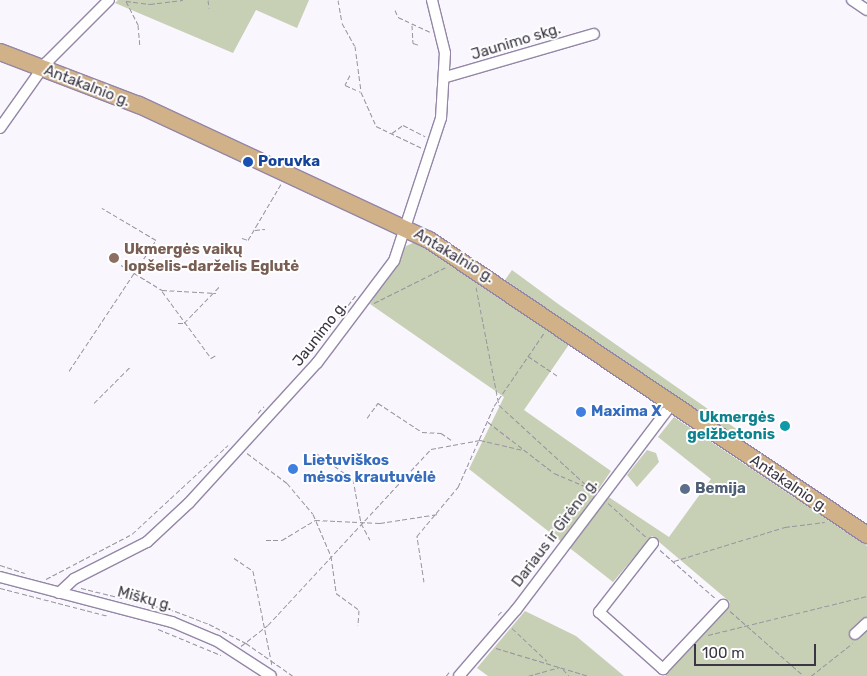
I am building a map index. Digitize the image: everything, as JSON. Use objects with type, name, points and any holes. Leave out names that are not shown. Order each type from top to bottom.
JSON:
[{"type":"main road","name":"Antakalnio g.","points":[[0,52],[139,105],[406,227],[463,260],[867,535]]},
{"type":"street","points":[[0,128],[42,69],[109,0]]},
{"type":"street","name":"Jaunimo g.","points":[[59,593],[74,580],[147,542],[241,448],[317,363],[382,278],[406,227],[436,141],[446,77],[442,37],[432,0]]},
{"type":"street","points":[[852,0],[867,10]]},
{"type":"street","name":"Jaunimo skg.","points":[[446,77],[594,34]]},
{"type":"street","name":"Dariaus ir Girėno g.","points":[[459,676],[487,645],[501,620],[601,497],[672,404]]},
{"type":"street","points":[[653,543],[599,612],[663,669],[723,605]]},
{"type":"street","name":"Miškų g.","points":[[0,577],[172,622],[232,655],[272,672]]},
{"type":"street","points":[[855,637],[867,623]]},
{"type":"path","points":[[126,0],[150,4],[183,0]]},
{"type":"path","points":[[126,0],[138,25],[140,46]]},
{"type":"path","points":[[208,0],[209,8]]},
{"type":"path","points":[[338,0],[342,23],[355,46],[361,92],[376,126],[432,153]]},
{"type":"path","points":[[395,10],[398,17],[442,37]]},
{"type":"path","points":[[412,24],[413,43],[419,45]]},
{"type":"path","points":[[350,75],[345,85],[361,92]]},
{"type":"path","points":[[391,133],[407,127],[410,123]]},
{"type":"path","points":[[407,127],[436,141]]},
{"type":"path","points":[[242,238],[248,240],[287,173]]},
{"type":"path","points":[[69,371],[156,240],[102,208]]},
{"type":"path","points":[[254,230],[265,228]]},
{"type":"path","points":[[372,304],[463,260]]},
{"type":"path","points":[[121,265],[162,290],[211,358],[216,355]]},
{"type":"path","points":[[475,282],[498,401],[503,410],[591,489],[554,473],[488,422]]},
{"type":"path","points":[[178,323],[184,322],[216,293],[220,286]]},
{"type":"path","points":[[304,363],[360,289]]},
{"type":"path","points":[[162,290],[216,293]]},
{"type":"path","points":[[424,582],[417,536],[439,514],[480,440],[498,401],[554,321]]},
{"type":"path","points":[[528,356],[559,377]]},
{"type":"path","points":[[94,403],[130,367]]},
{"type":"path","points":[[366,418],[378,403],[422,432],[441,433],[454,441]]},
{"type":"path","points":[[255,416],[266,404]]},
{"type":"path","points":[[155,627],[232,655],[268,625],[431,449],[454,441],[480,440],[524,450]]},
{"type":"path","points":[[38,577],[46,579],[132,534],[230,444]]},
{"type":"path","points":[[241,448],[287,483],[315,520],[331,556],[336,593],[359,610],[358,625]]},
{"type":"path","points":[[316,454],[353,479],[361,523],[370,540]]},
{"type":"path","points":[[601,497],[804,676]]},
{"type":"path","points":[[266,540],[282,540],[315,520],[361,523],[439,514]]},
{"type":"path","points":[[673,561],[785,527],[843,520]]},
{"type":"path","points":[[234,558],[253,571],[268,625],[272,672]]},
{"type":"path","points":[[0,565],[30,575]]},
{"type":"path","points":[[0,588],[114,617]]},
{"type":"path","points":[[690,640],[867,596]]},
{"type":"path","points":[[501,620],[548,662]]},
{"type":"path","points":[[811,676],[855,637]]},
{"type":"path","points":[[487,645],[589,676]]},
{"type":"path","points":[[528,676],[562,667]]},
{"type":"path","points":[[562,667],[569,676]]},
{"type":"green space","points":[[118,0],[309,0],[297,28],[256,10],[233,53],[115,3]]},
{"type":"green space","points":[[415,242],[570,343],[524,410],[611,471],[598,490],[669,537],[711,479],[658,437],[674,417],[867,546],[867,676],[665,676],[730,602],[652,536],[613,582],[469,469],[504,397],[370,304],[406,246]]},
{"type":"green space","points":[[512,270],[745,435],[740,442],[505,280]]},
{"type":"green space","points":[[647,450],[656,453],[659,462],[637,487],[627,475]]},
{"type":"green space","points":[[525,611],[576,636],[624,676],[488,676],[477,668]]},
{"type":"place","name":"Poruvka","points":[[248,162]]},
{"type":"place","name":"Ukmergės vaikų lopšelis-darželis Eglutė","points":[[114,258]]},
{"type":"place","name":"Maxima X","points":[[581,412]]},
{"type":"place","name":"Ukmergės gelžbetonis","points":[[785,426]]},
{"type":"place","name":"Lietuviškos mėsos krautuvėlė","points":[[293,469]]},
{"type":"place","name":"Bemija","points":[[685,489]]}]
